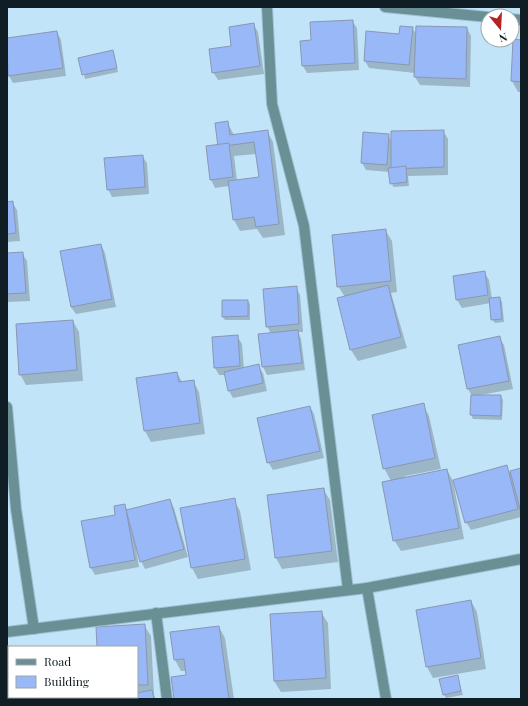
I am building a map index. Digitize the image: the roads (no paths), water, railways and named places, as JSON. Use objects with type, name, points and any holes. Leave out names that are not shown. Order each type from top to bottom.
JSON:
[{"type":"street","points":[[267,7],[272,104],[304,226],[348,590]]},
{"type":"street","points":[[385,7],[480,16]]},
{"type":"street","points":[[7,407],[16,509],[34,628]]},
{"type":"street","points":[[7,632],[367,588],[521,559]]},
{"type":"street","points":[[367,588],[386,699]]},
{"type":"street","points":[[156,613],[167,699]]}]
